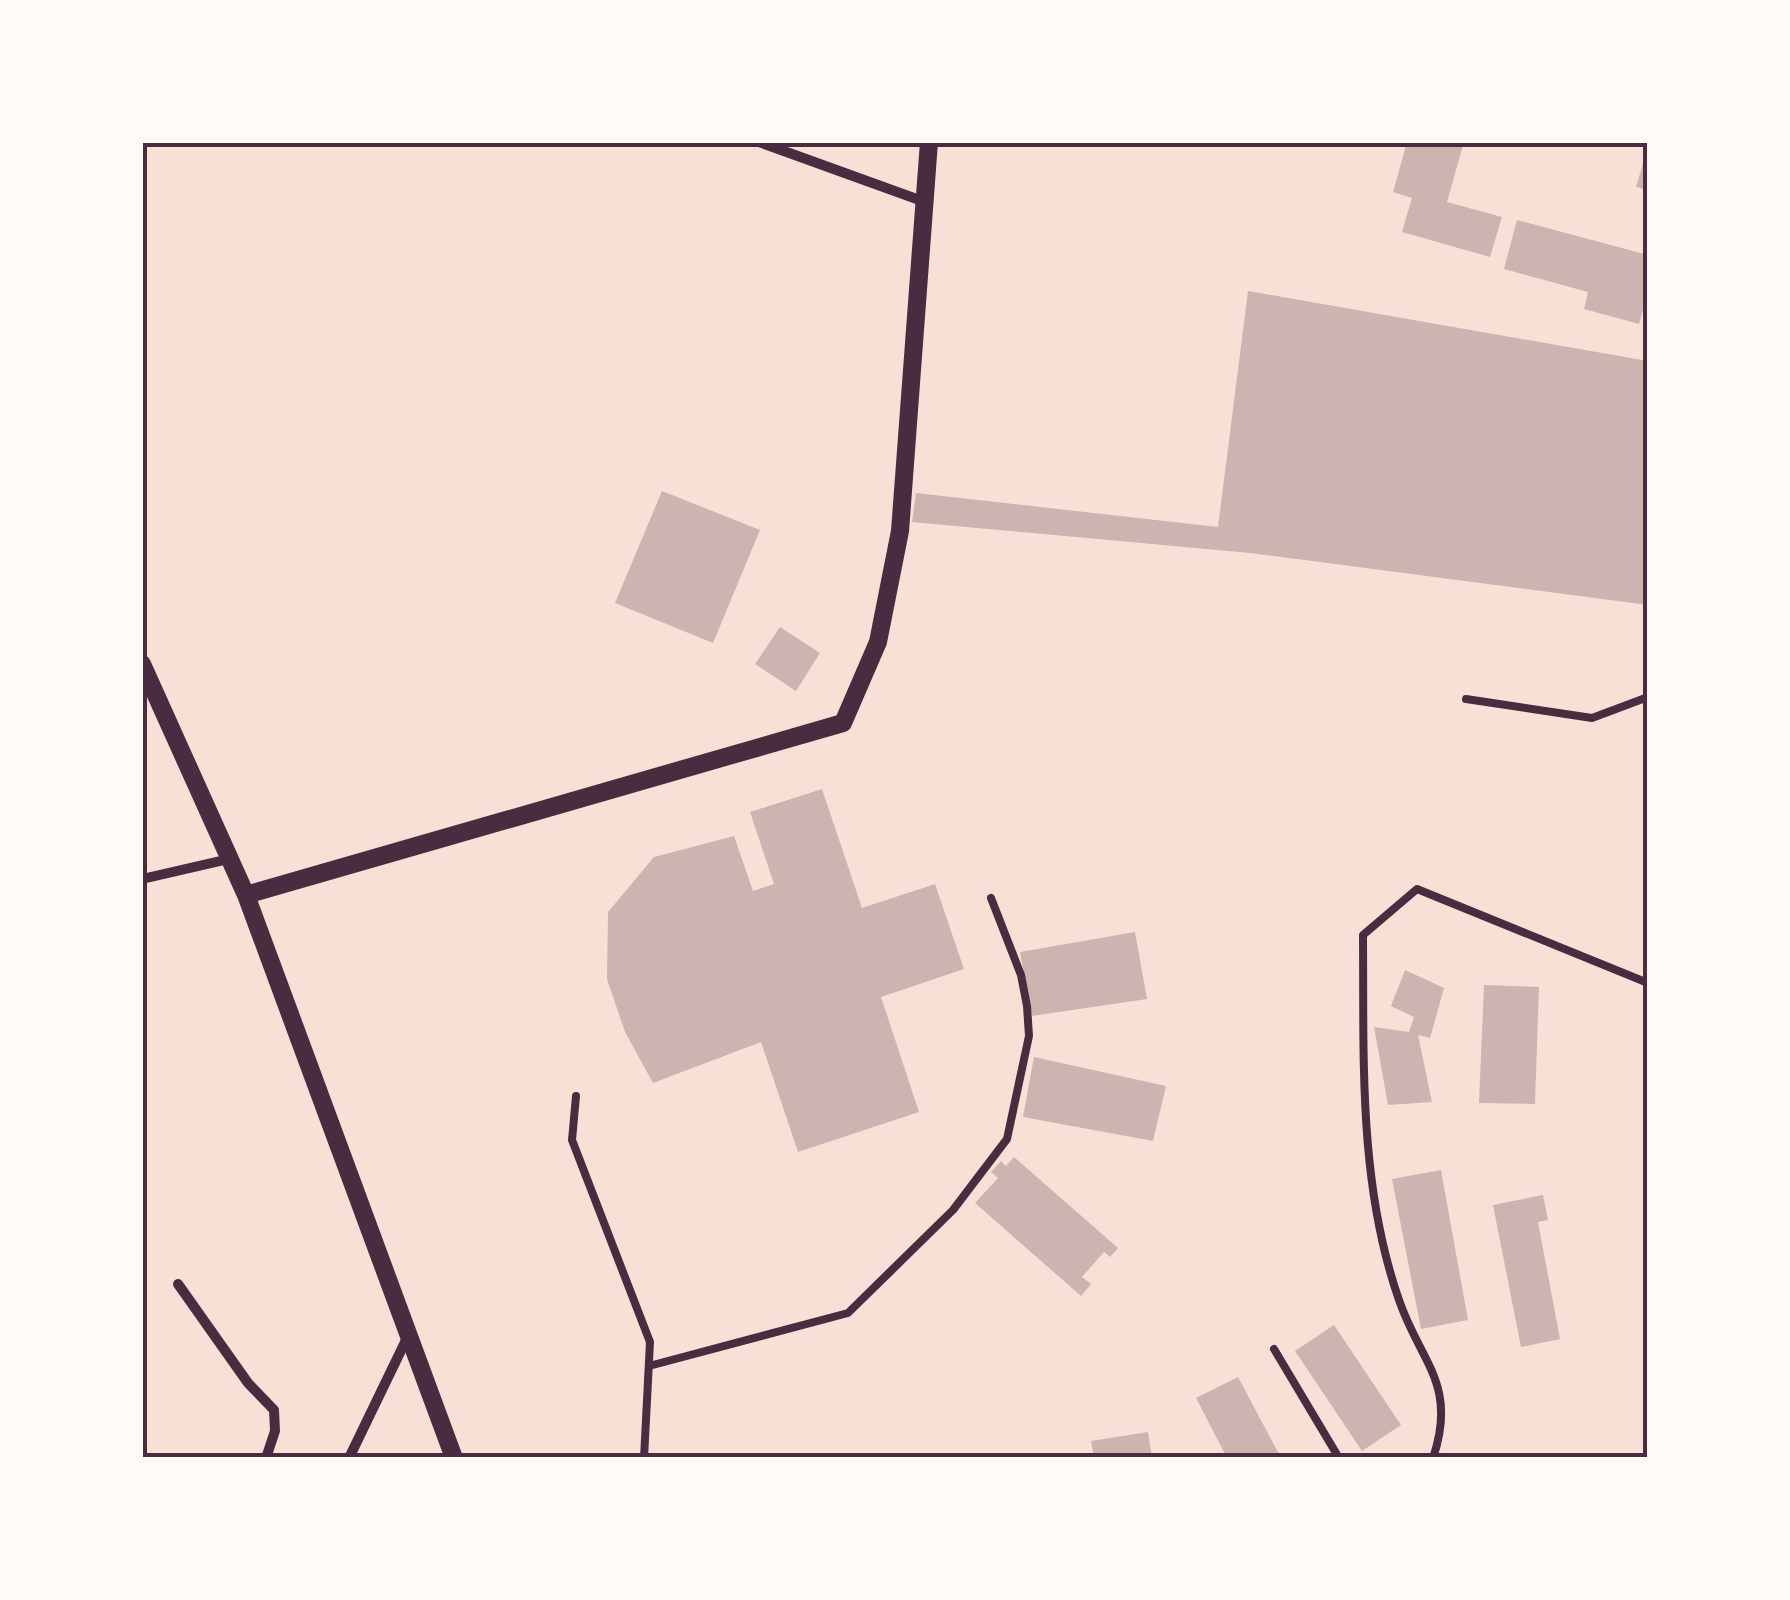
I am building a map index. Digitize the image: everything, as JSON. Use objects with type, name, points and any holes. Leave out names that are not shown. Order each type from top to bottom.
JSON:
[{"type":"street","points":[[759,142],[924,202]]},
{"type":"street","points":[[246,895],[843,723],[878,642],[900,532],[929,142]]},
{"type":"street","points":[[142,664],[246,895],[454,1458]]},
{"type":"street","points":[[142,879],[229,859]]},
{"type":"street","points":[[178,1284],[248,1383],[274,1410],[275,1431],[266,1458]]},
{"type":"street","points":[[349,1458],[409,1335]]},
{"type":"lane","points":[[1466,699],[1592,718],[1648,696]]},
{"type":"lane","points":[[1433,1458],[1442,1431],[1437,1375],[1399,1301],[1376,1205],[1364,1104],[1363,935],[1417,888],[1648,983]]},
{"type":"lane","points":[[649,1366],[848,1313],[953,1210],[1007,1138],[1029,1036],[1020,975],[991,898]]},
{"type":"lane","points":[[576,1096],[572,1140],[650,1342],[644,1458]]},
{"type":"lane","points":[[1274,1349],[1339,1458]]},
{"type":"building","points":[[1407,142],[1464,142],[1447,202],[1502,217],[1490,257],[1402,232],[1412,198],[1393,192]]},
{"type":"building","points":[[1648,150],[1648,190],[1636,187]]},
{"type":"building","points":[[1517,220],[1648,255],[1648,292],[1639,324],[1584,309],[1588,292],[1504,269]]},
{"type":"building","points":[[1248,291],[1648,361],[1648,605],[1250,553],[912,522],[916,493],[1218,527]]},
{"type":"building","points":[[662,491],[760,530],[713,643],[615,603]]},
{"type":"building","points":[[780,627],[820,653],[796,691],[755,664]]},
{"type":"building","points":[[822,789],[862,908],[935,884],[964,969],[881,997],[919,1112],[798,1152],[761,1042],[653,1083],[625,1032],[607,979],[608,912],[654,857],[734,836],[753,891],[774,884],[750,812]]},
{"type":"building","points":[[1135,932],[1147,999],[1032,1016],[1020,952]]},
{"type":"building","points":[[1405,970],[1444,988],[1430,1038],[1418,1035],[1432,1102],[1388,1105],[1374,1027],[1409,1032],[1414,1017],[1391,1006]]},
{"type":"building","points":[[1484,985],[1539,987],[1535,1104],[1479,1103]]},
{"type":"building","points":[[1034,1057],[1166,1086],[1153,1141],[1023,1117]]},
{"type":"building","points":[[1014,1157],[1118,1248],[1110,1257],[1104,1252],[1082,1277],[1091,1284],[1081,1296],[975,1203],[998,1178],[991,1172],[1001,1161],[1006,1166]]},
{"type":"building","points":[[1441,1170],[1468,1320],[1421,1329],[1392,1179]]},
{"type":"building","points":[[1543,1195],[1548,1220],[1538,1222],[1560,1339],[1521,1347],[1493,1205]]},
{"type":"building","points":[[1334,1325],[1401,1425],[1362,1451],[1295,1351]]},
{"type":"building","points":[[1238,1377],[1281,1458],[1227,1458],[1196,1398]]},
{"type":"building","points":[[1148,1432],[1152,1458],[1094,1458],[1091,1441]]}]
